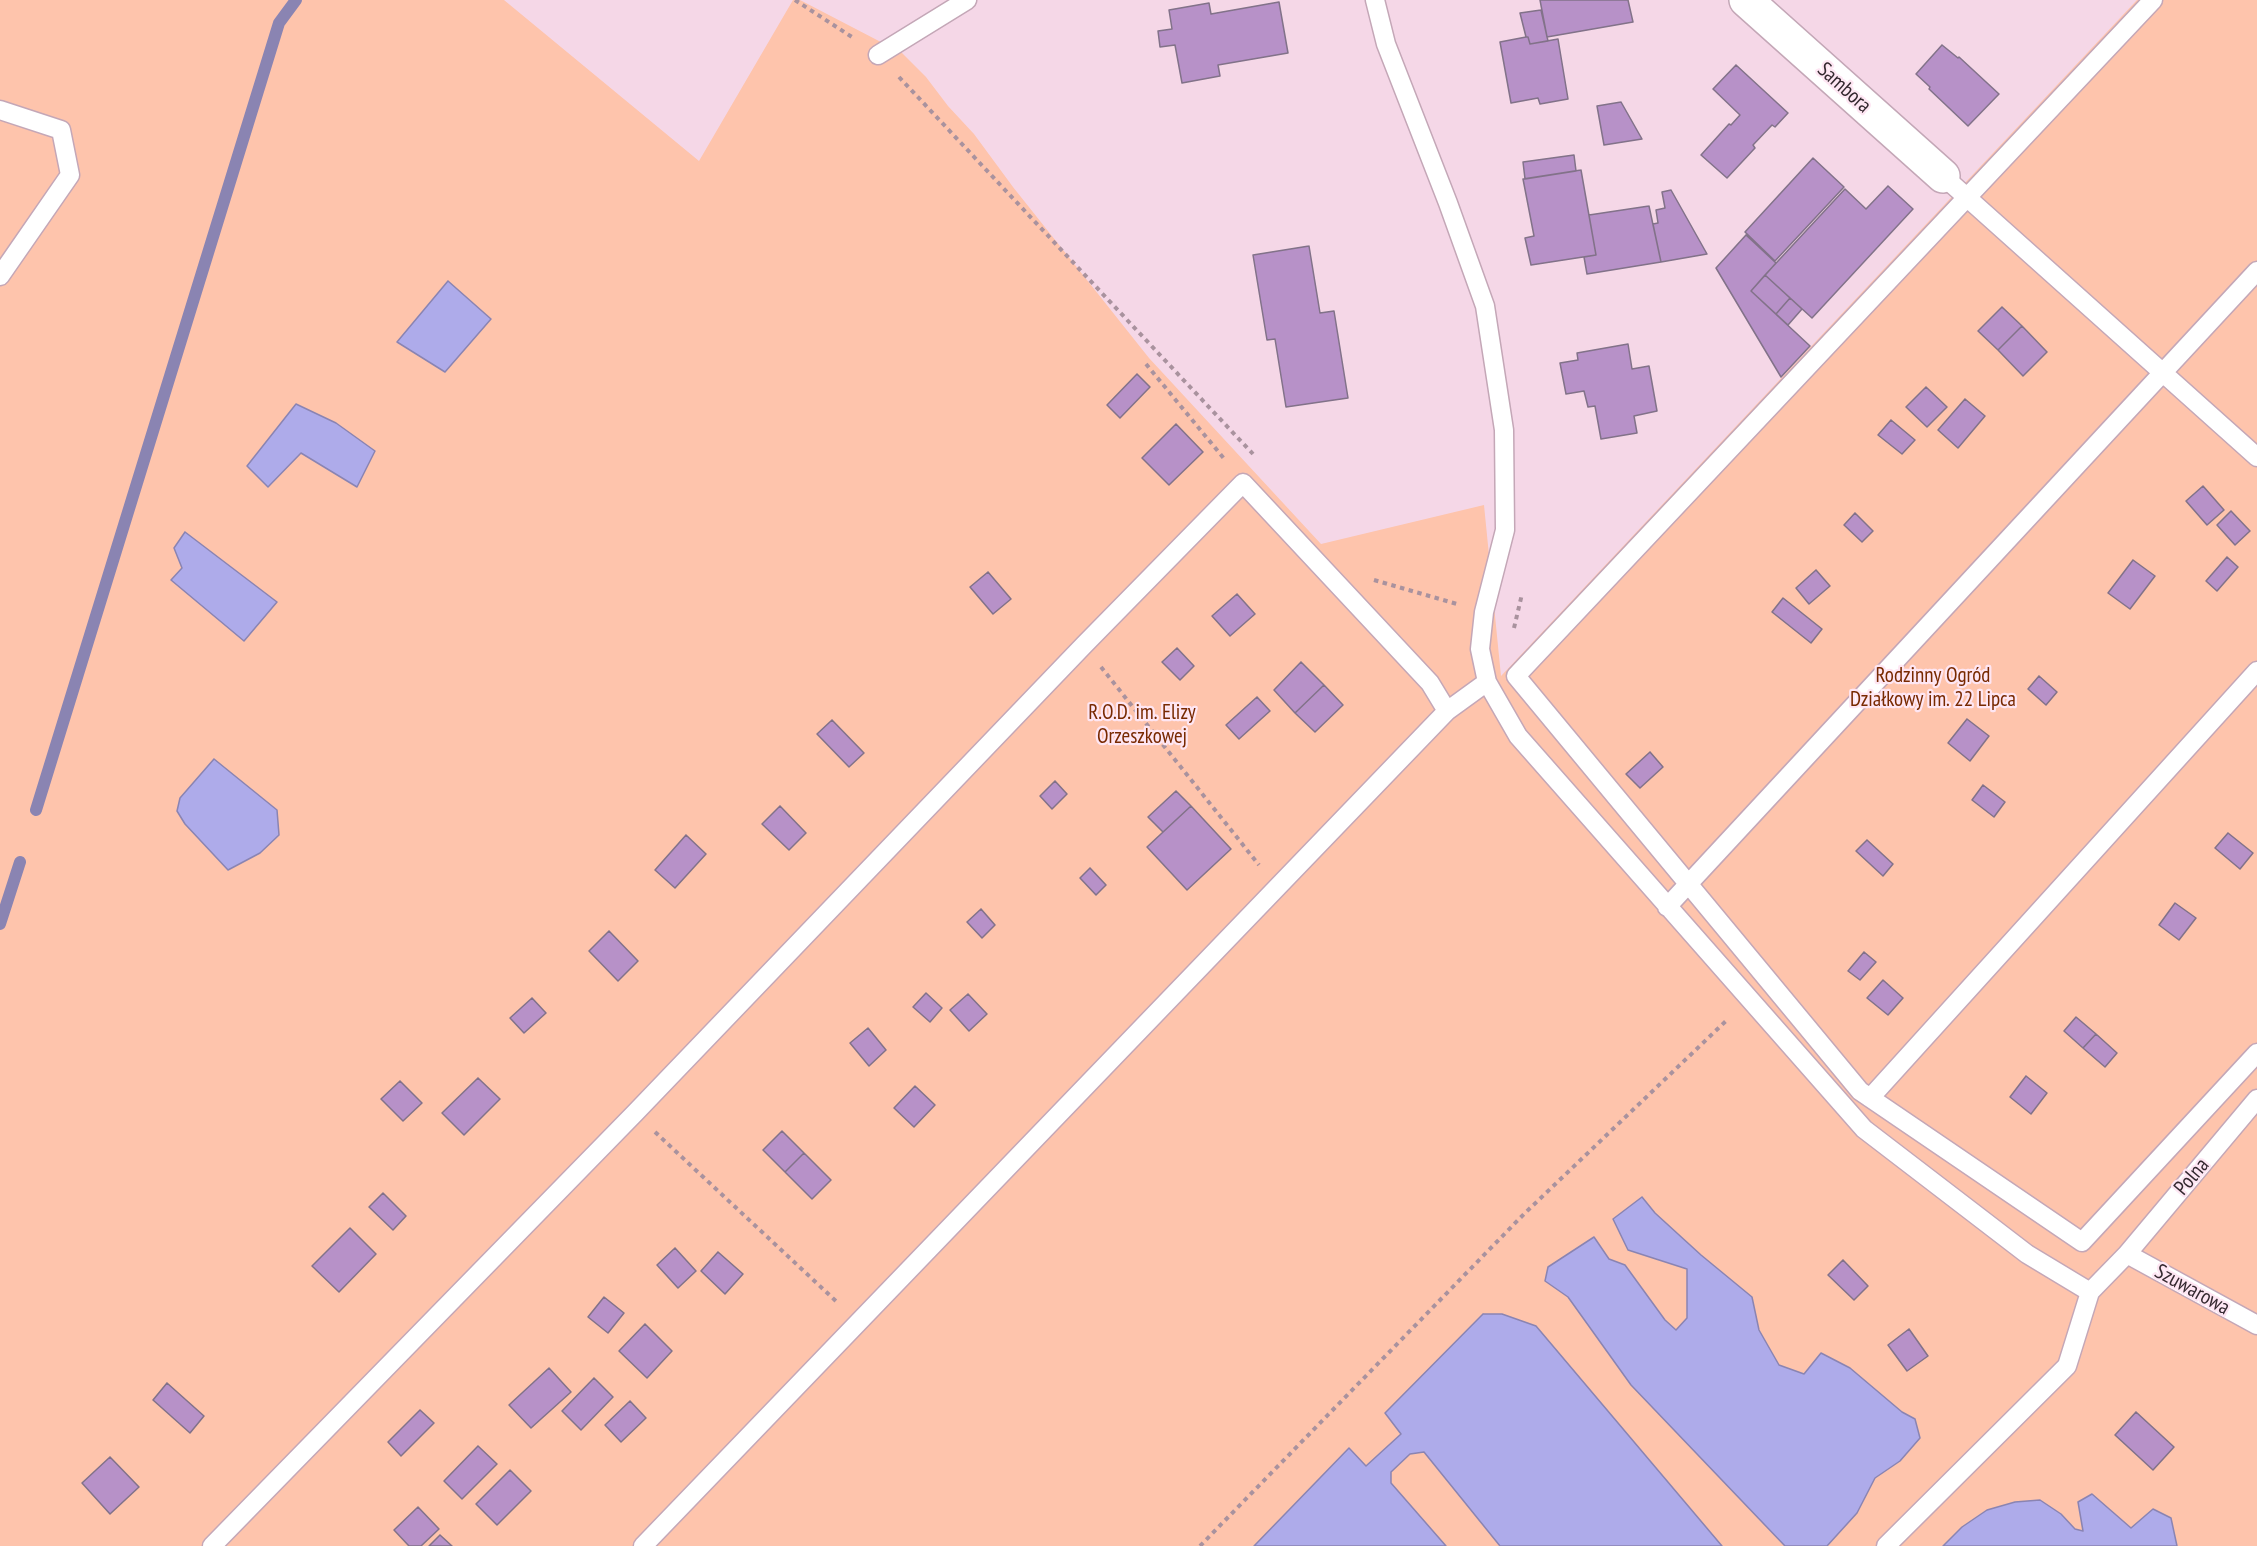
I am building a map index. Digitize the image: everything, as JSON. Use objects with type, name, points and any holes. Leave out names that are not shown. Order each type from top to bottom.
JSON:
[{"type":"street","name":"Sambora","points":[[1746,0],[1943,176]]},
{"type":"lane","points":[[878,55],[967,0]]},
{"type":"lane","points":[[1375,0],[1386,44],[1449,203],[1485,306],[1504,430],[1505,530],[1484,612],[1480,649],[1487,682],[1518,736],[1864,1129],[2027,1254],[2090,1292],[2067,1366],[1886,1546]]},
{"type":"lane","points":[[2154,0],[1516,676],[1860,1091],[2082,1242],[2257,1053]]},
{"type":"lane","points":[[0,110],[61,130],[70,175],[0,276]]},
{"type":"lane","points":[[1943,176],[1966,199],[2257,457]]},
{"type":"lane","points":[[1667,906],[2257,271]]},
{"type":"lane","points":[[212,1546],[635,1113],[1084,645],[1243,483],[1430,683],[1447,711]]},
{"type":"lane","points":[[1870,1098],[2257,671]]},
{"type":"lane","points":[[643,1546],[1447,711],[1487,682]]},
{"type":"lane","name":"Polna","points":[[2090,1292],[2127,1254],[2257,1099]]},
{"type":"lane","name":"Szuwarowa","points":[[2127,1254],[2257,1325]]},
{"type":"path","points":[[795,0],[878,55],[1255,456]]},
{"type":"path","points":[[1146,364],[1243,483]]},
{"type":"path","points":[[1369,579],[1484,612]]},
{"type":"path","points":[[1084,645],[1276,887]]},
{"type":"path","points":[[1200,1546],[1524,1214],[1748,999]]},
{"type":"path","points":[[635,1113],[858,1323]]},
{"type":"green space","points":[[0,0],[504,0],[699,161],[793,0],[800,0],[902,53],[926,77],[948,106],[974,134],[1013,187],[1149,358],[1321,544],[1484,505],[1501,676],[2137,0],[2257,0],[2257,1546],[0,1546]]},
{"type":"shaded area","points":[[448,281],[491,319],[445,372],[397,342]]},
{"type":"shaded area","points":[[296,404],[336,423],[375,451],[357,487],[301,453],[268,487],[247,466]]},
{"type":"shaded area","points":[[185,532],[277,602],[244,641],[171,580],[182,568],[174,548]]},
{"type":"shaded area","points":[[214,759],[277,810],[279,835],[260,853],[228,870],[185,824],[177,811],[180,798]]},
{"type":"shaded area","points":[[1642,1197],[1655,1213],[1701,1255],[1752,1297],[1759,1330],[1779,1365],[1804,1374],[1821,1353],[1850,1368],[1902,1412],[1915,1419],[1920,1438],[1900,1461],[1875,1478],[1857,1513],[1827,1546],[1785,1546],[1631,1385],[1568,1297],[1545,1281],[1548,1267],[1594,1237],[1609,1259],[1625,1265],[1665,1320],[1676,1330],[1687,1318],[1687,1269],[1628,1250],[1613,1219]]},
{"type":"shaded area","points":[[1483,1314],[1502,1314],[1536,1326],[1722,1546],[1500,1546],[1424,1452],[1410,1454],[1391,1472],[1391,1483],[1446,1546],[1254,1546],[1349,1448],[1366,1466],[1401,1434],[1385,1413]]},
{"type":"shaded area","points":[[2092,1494],[2131,1528],[2153,1509],[2171,1518],[2177,1546],[1943,1546],[1962,1527],[1987,1510],[2015,1502],[2040,1500],[2061,1514],[2075,1529],[2083,1531],[2078,1502]]},
{"type":"building","points":[[1540,0],[1628,0],[1633,22],[1547,37]]},
{"type":"building","points":[[1279,2],[1288,53],[1218,65],[1220,76],[1182,83],[1175,45],[1160,47],[1158,31],[1172,29],[1169,10],[1209,3],[1211,14]]},
{"type":"building","points":[[1541,10],[1548,41],[1530,44],[1520,13]]},
{"type":"building","points":[[1528,37],[1530,44],[1558,39],[1568,99],[1540,104],[1538,98],[1511,103],[1500,42]]},
{"type":"building","points":[[1942,45],[1959,57],[1999,94],[1968,126],[1916,74]]},
{"type":"building","points":[[1736,65],[1788,113],[1775,127],[1772,125],[1753,145],[1755,148],[1727,178],[1701,155],[1740,115],[1713,89]]},
{"type":"building","points":[[1621,102],[1642,139],[1604,145],[1597,106]]},
{"type":"building","points":[[1574,155],[1576,171],[1525,179],[1523,162]]},
{"type":"building","points":[[1813,158],[1844,187],[1775,261],[1745,232]]},
{"type":"building","points":[[1581,170],[1596,255],[1531,265],[1525,238],[1534,236],[1523,179]]},
{"type":"building","points":[[1888,186],[1913,209],[1812,318],[1765,275],[1845,189],[1866,209]]},
{"type":"building","points":[[1671,190],[1707,254],[1661,262],[1653,224],[1658,223],[1656,210],[1665,208],[1662,192]]},
{"type":"building","points":[[1649,206],[1661,262],[1587,274],[1584,257],[1596,255],[1589,215]]},
{"type":"building","points":[[1746,235],[1776,263],[1751,291],[1810,346],[1781,377],[1716,268]]},
{"type":"building","points":[[1309,246],[1320,313],[1334,311],[1348,398],[1286,407],[1275,339],[1267,340],[1253,255]]},
{"type":"building","points":[[1765,275],[1790,298],[1776,314],[1751,291]]},
{"type":"building","points":[[1790,298],[1802,309],[1788,325],[1776,314]]},
{"type":"building","points":[[2002,307],[2022,326],[1998,350],[1978,331]]},
{"type":"building","points":[[2022,326],[2047,352],[2023,376],[1998,350]]},
{"type":"building","points":[[1628,344],[1632,369],[1649,366],[1657,411],[1634,416],[1637,433],[1601,439],[1595,406],[1588,407],[1584,391],[1566,394],[1560,363],[1578,360],[1577,353]]},
{"type":"building","points":[[1137,374],[1150,387],[1120,418],[1107,405]]},
{"type":"building","points":[[1926,387],[1947,407],[1927,427],[1906,407]]},
{"type":"building","points":[[1965,399],[1985,416],[1958,448],[1938,430]]},
{"type":"building","points":[[1891,420],[1915,440],[1902,454],[1878,435]]},
{"type":"building","points":[[1176,424],[1203,452],[1169,485],[1142,458]]},
{"type":"building","points":[[2203,486],[2224,510],[2207,525],[2186,501]]},
{"type":"building","points":[[2231,511],[2250,531],[2235,545],[2217,525]]},
{"type":"building","points":[[1855,513],[1873,531],[1862,542],[1844,525]]},
{"type":"building","points":[[2227,557],[2238,567],[2217,591],[2206,581]]},
{"type":"building","points":[[2133,560],[2155,576],[2130,609],[2108,593]]},
{"type":"building","points":[[1816,570],[1830,586],[1809,604],[1796,588]]},
{"type":"building","points":[[988,572],[1011,599],[993,614],[970,587]]},
{"type":"building","points":[[1237,594],[1255,614],[1230,636],[1212,616]]},
{"type":"building","points":[[1783,598],[1822,629],[1811,643],[1772,612]]},
{"type":"building","points":[[1177,648],[1194,666],[1180,680],[1162,662]]},
{"type":"building","points":[[1301,662],[1324,685],[1295,713],[1274,690]]},
{"type":"building","points":[[2039,676],[2057,692],[2046,705],[2028,689]]},
{"type":"building","points":[[1324,685],[1343,705],[1315,732],[1295,713]]},
{"type":"building","points":[[1257,697],[1270,711],[1239,739],[1226,725]]},
{"type":"building","points":[[1967,719],[1989,736],[1970,761],[1948,743]]},
{"type":"building","points":[[832,720],[864,753],[849,767],[817,734]]},
{"type":"building","points":[[1650,752],[1663,767],[1640,788],[1626,774]]},
{"type":"building","points":[[1055,781],[1067,794],[1052,809],[1040,796]]},
{"type":"building","points":[[1983,785],[2005,802],[1994,817],[1972,800]]},
{"type":"building","points":[[1176,791],[1191,806],[1163,832],[1148,817]]},
{"type":"building","points":[[780,806],[806,833],[789,850],[762,824]]},
{"type":"building","points":[[1191,806],[1231,849],[1187,890],[1147,847]]},
{"type":"building","points":[[2228,833],[2253,853],[2240,869],[2215,848]]},
{"type":"building","points":[[686,835],[706,854],[675,888],[655,870]]},
{"type":"building","points":[[1867,840],[1893,864],[1883,876],[1856,851]]},
{"type":"building","points":[[1090,868],[1106,885],[1096,895],[1080,878]]},
{"type":"building","points":[[2175,903],[2196,918],[2179,940],[2159,925]]},
{"type":"building","points":[[981,909],[995,925],[982,938],[967,922]]},
{"type":"building","points":[[609,931],[638,961],[618,981],[589,951]]},
{"type":"building","points":[[1864,952],[1876,962],[1860,980],[1848,971]]},
{"type":"building","points":[[1883,980],[1903,998],[1888,1015],[1867,998]]},
{"type":"building","points":[[926,993],[942,1008],[930,1022],[913,1007]]},
{"type":"building","points":[[968,994],[987,1014],[969,1031],[950,1010]]},
{"type":"building","points":[[532,998],[546,1013],[524,1033],[510,1018]]},
{"type":"building","points":[[2076,1017],[2096,1034],[2083,1048],[2064,1031]]},
{"type":"building","points":[[868,1028],[886,1050],[869,1066],[850,1043]]},
{"type":"building","points":[[2096,1034],[2117,1053],[2105,1067],[2083,1048]]},
{"type":"building","points":[[2026,1076],[2047,1093],[2031,1114],[2010,1097]]},
{"type":"building","points":[[478,1078],[500,1099],[464,1135],[442,1113]]},
{"type":"building","points":[[400,1081],[422,1103],[403,1121],[381,1099]]},
{"type":"building","points":[[915,1086],[935,1105],[914,1127],[894,1108]]},
{"type":"building","points":[[782,1131],[804,1153],[785,1172],[763,1150]]},
{"type":"building","points":[[804,1153],[831,1180],[812,1199],[785,1172]]},
{"type":"building","points":[[383,1193],[406,1216],[393,1230],[369,1207]]},
{"type":"building","points":[[350,1228],[376,1254],[339,1292],[312,1266]]},
{"type":"building","points":[[675,1248],[696,1271],[678,1288],[657,1265]]},
{"type":"building","points":[[718,1252],[743,1274],[725,1294],[701,1271]]},
{"type":"building","points":[[1843,1260],[1868,1286],[1854,1300],[1828,1275]]},
{"type":"building","points":[[604,1297],[624,1313],[608,1333],[588,1317]]},
{"type":"building","points":[[645,1324],[672,1351],[647,1378],[619,1351]]},
{"type":"building","points":[[1909,1329],[1928,1356],[1907,1371],[1888,1345]]},
{"type":"building","points":[[549,1368],[571,1392],[531,1428],[509,1405]]},
{"type":"building","points":[[594,1378],[613,1397],[581,1430],[562,1411]]},
{"type":"building","points":[[167,1383],[204,1416],[190,1433],[153,1400]]},
{"type":"building","points":[[630,1401],[646,1418],[621,1442],[605,1425]]},
{"type":"building","points":[[420,1410],[434,1423],[401,1456],[388,1442]]},
{"type":"building","points":[[2136,1412],[2174,1447],[2153,1470],[2115,1435]]},
{"type":"building","points":[[478,1446],[497,1464],[462,1499],[444,1481]]},
{"type":"building","points":[[110,1457],[139,1487],[110,1514],[82,1483]]},
{"type":"building","points":[[510,1470],[531,1491],[497,1525],[476,1504]]},
{"type":"building","points":[[418,1507],[439,1529],[421,1546],[409,1546],[394,1530]]},
{"type":"building","points":[[440,1535],[452,1546],[429,1546]]},
{"type":"waterway","points":[[36,810],[279,23],[296,0]]},
{"type":"waterway","points":[[0,924],[20,862]]},
{"type":"park label","name":"Rodzinny Ogród Działkowy im. 22 Lipca","points":[[1933,688]]},
{"type":"park label","name":"R.O.D. im. Elizy Orzeszkowej","points":[[1142,725]]}]
